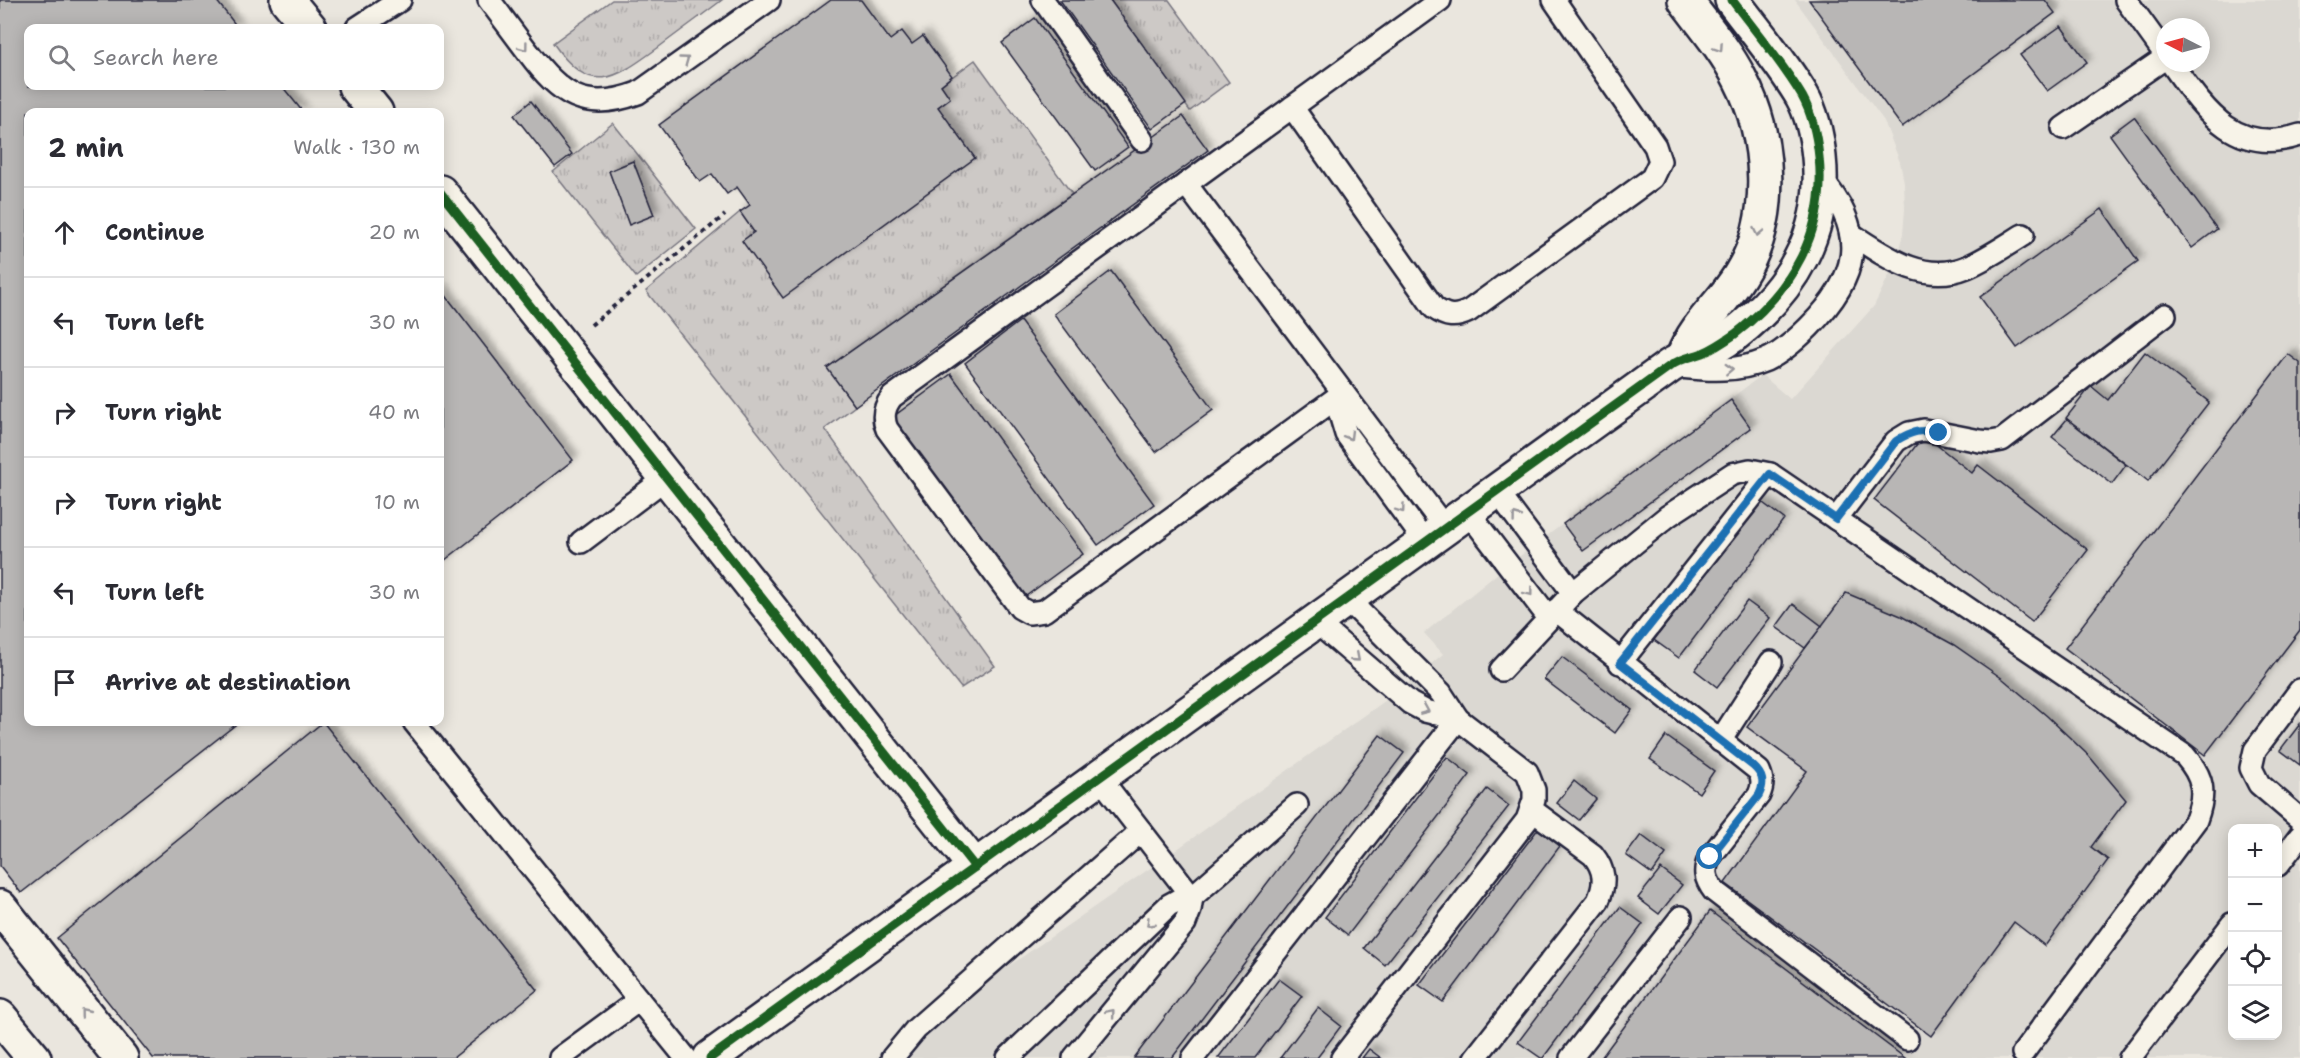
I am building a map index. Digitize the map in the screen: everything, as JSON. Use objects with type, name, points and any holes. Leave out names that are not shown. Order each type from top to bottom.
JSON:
[{"type":"street","points":[[287,0],[307,24]]},
{"type":"street","points":[[1677,362],[1691,338],[1740,275],[1756,245],[1763,208],[1764,163],[1757,119],[1740,78],[1685,0]]},
{"type":"street","points":[[710,1058],[1496,490],[1555,451],[1677,362],[1717,346],[1757,315],[1778,294],[1802,259],[1816,220],[1821,179],[1817,137],[1803,98],[1732,0]]},
{"type":"street","points":[[358,90],[373,108]]},
{"type":"street","points":[[444,197],[975,867]]},
{"type":"street","points":[[0,907],[121,1058]]},
{"type":"street","points":[[0,1017],[34,1058]]},
{"type":"lane","points":[[363,24],[400,0]]},
{"type":"lane","points":[[489,0],[547,78],[562,90],[600,102],[620,100],[638,93],[769,0]]},
{"type":"lane","points":[[1043,0],[1142,140]]},
{"type":"lane","points":[[1343,393],[1044,611],[1029,613],[1020,608],[887,429],[884,419],[885,407],[892,397],[1440,0]]},
{"type":"lane","points":[[1292,107],[1434,308],[1450,317],[1460,315],[1469,311],[1652,178],[1660,161],[1655,146],[1554,0]]},
{"type":"lane","points":[[2126,0],[2156,43]]},
{"type":"lane","points":[[2063,128],[2156,62]]},
{"type":"lane","points":[[2178,72],[2203,107],[2218,123],[2237,134],[2258,140],[2278,141],[2300,135]]},
{"type":"lane","points":[[1677,362],[1736,369],[1767,360],[1795,341],[1830,306],[1844,285],[1851,260],[1851,234],[1845,212],[1821,179]]},
{"type":"lane","points":[[1186,184],[1446,528],[1553,614],[1759,771],[1763,779],[1762,787],[1710,857],[1706,865],[1708,883],[1714,891],[1907,1039]]},
{"type":"lane","points":[[1851,234],[1902,266],[1921,271],[1944,272],[1966,268],[2024,235]]},
{"type":"lane","points":[[1836,519],[1896,441],[1909,433],[1924,430],[1980,441],[2002,440],[2165,315]]},
{"type":"lane","points":[[1501,670],[1572,593],[1668,516],[1732,474],[1750,470],[1770,474],[2185,756],[2196,769],[2202,786],[2202,804],[2196,820],[2023,1053]]},
{"type":"lane","points":[[1620,663],[1770,474]]},
{"type":"lane","points":[[581,542],[666,478]]},
{"type":"lane","points":[[1496,490],[1572,593]]},
{"type":"lane","points":[[1342,1058],[1527,820],[1532,810],[1534,790],[1527,772],[1458,718],[1441,693],[1347,599]]},
{"type":"lane","points":[[1316,622],[1410,703],[1425,711],[1458,718]]},
{"type":"lane","points":[[1720,741],[1771,662]]},
{"type":"lane","points":[[2300,690],[2255,750],[2251,768],[2259,784],[2300,819]]},
{"type":"lane","points":[[1193,1058],[1458,718]]},
{"type":"lane","points":[[417,726],[686,1058]]},
{"type":"lane","points":[[1074,1058],[1185,923],[1192,897],[1100,777]]},
{"type":"lane","points":[[1008,1058],[1169,905],[1179,898],[1192,897],[1298,805]]},
{"type":"lane","points":[[1475,1058],[1598,900],[1603,888],[1604,875],[1593,855],[1532,810]]},
{"type":"lane","points":[[892,1058],[916,1029],[1141,831]]},
{"type":"lane","points":[[2282,859],[2300,836]]},
{"type":"lane","points":[[1571,1058],[1681,917]]},
{"type":"lane","points":[[2130,1058],[2228,929]]},
{"type":"lane","points":[[560,1058],[639,1000]]},
{"type":"path","points":[[563,348],[725,215]]},
{"type":"shaded area","points":[[1795,0],[2300,0],[2300,1058],[876,1058],[1162,860],[1396,693],[1443,654],[1424,633],[1508,565],[1762,375],[1790,399],[1874,306],[1895,263],[1903,234],[1905,209],[1900,162],[1884,121]]},
{"type":"green space","points":[[612,0],[722,0],[629,68],[604,78],[592,77],[579,71],[553,43]]},
{"type":"green space","points":[[1110,0],[1169,0],[1229,82],[1190,111]]},
{"type":"green space","points":[[975,60],[1072,194],[827,368],[855,406],[825,429],[995,666],[961,688],[646,291],[740,212],[754,232],[938,107],[950,98],[941,85]]},
{"type":"green space","points":[[613,123],[696,229],[636,277],[553,172]],"holes":[[[633,161],[654,215],[629,224],[609,171]]]},
{"type":"building","points":[[0,0],[216,0],[235,24],[24,24],[24,90],[285,90],[300,108],[24,108],[24,726],[234,726],[21,893],[0,866]]},
{"type":"building","points":[[831,0],[861,0],[890,40],[902,31],[912,44],[923,36],[952,76],[941,85],[950,98],[938,107],[975,158],[783,298],[742,241],[754,232],[740,212],[750,205],[737,187],[727,194],[712,174],[700,182],[659,125]]},
{"type":"building","points":[[1060,0],[1110,0],[1186,104],[1152,129]]},
{"type":"building","points":[[1809,0],[2045,0],[2055,13],[1902,127]]},
{"type":"building","points":[[1035,18],[1128,147],[1095,171],[1002,43]]},
{"type":"building","points":[[2061,26],[2087,62],[2047,91],[2020,55]]},
{"type":"building","points":[[531,101],[572,154],[555,167],[514,115]]},
{"type":"building","points":[[1183,116],[1208,150],[855,406],[827,368]]},
{"type":"building","points":[[2134,117],[2217,229],[2192,248],[2110,135]]},
{"type":"building","points":[[633,161],[654,215],[629,225],[609,171]]},
{"type":"building","points":[[2102,209],[2138,261],[2017,348],[1980,297]]},
{"type":"building","points":[[1111,271],[1213,410],[1156,452],[1054,314]]},
{"type":"building","points":[[444,293],[573,460],[444,561]]},
{"type":"building","points":[[1020,321],[1154,504],[1098,545],[965,363]]},
{"type":"building","points":[[2145,352],[2209,402],[2148,481],[2066,418],[2091,386],[2108,400]]},
{"type":"building","points":[[2288,354],[2300,363],[2300,630],[2205,755],[2065,648]]},
{"type":"building","points":[[951,374],[1083,554],[1022,599],[890,419]]},
{"type":"building","points":[[1731,400],[1751,428],[1583,551],[1563,524]]},
{"type":"building","points":[[2067,419],[2126,465],[2112,484],[2052,437]]},
{"type":"building","points":[[1924,435],[1972,473],[1978,465],[2088,550],[2032,622],[1874,500]]},
{"type":"building","points":[[1759,500],[1784,519],[1679,658],[1654,640]]},
{"type":"building","points":[[1846,593],[1901,616],[1954,645],[2003,679],[2089,756],[2126,800],[2091,847],[2108,860],[2045,946],[2014,922],[1931,1036],[1725,883],[1807,771],[1747,727]]},
{"type":"building","points":[[1747,601],[1770,618],[1717,687],[1695,670]]},
{"type":"building","points":[[1793,604],[1822,626],[1805,648],[1776,627]]},
{"type":"building","points":[[1562,657],[1632,710],[1615,733],[1544,679]]},
{"type":"building","points":[[2300,724],[2300,765],[2280,750]]},
{"type":"building","points":[[318,726],[326,726],[537,990],[453,1058],[153,1058],[57,938]]},
{"type":"building","points":[[1380,735],[1404,753],[1172,1058],[1134,1058]]},
{"type":"building","points":[[1666,736],[1714,771],[1699,793],[1650,759]]},
{"type":"building","points":[[1447,757],[1470,775],[1348,935],[1325,917]]},
{"type":"building","points":[[1574,781],[1596,799],[1579,820],[1557,803]]},
{"type":"building","points":[[1487,789],[1509,806],[1385,965],[1364,948]]},
{"type":"building","points":[[1538,829],[1560,846],[1443,1002],[1419,985]]},
{"type":"building","points":[[1641,835],[1666,854],[1652,874],[1626,855]]},
{"type":"building","points":[[1661,869],[1682,885],[1659,914],[1638,898]]},
{"type":"building","points":[[1620,907],[1643,924],[1541,1058],[1518,1042]]},
{"type":"building","points":[[1710,911],[1905,1058],[1601,1058]]},
{"type":"building","points":[[1279,979],[1302,996],[1255,1058],[1218,1058]]},
{"type":"building","points":[[1318,1008],[1341,1026],[1317,1058],[1280,1058]]},
{"type":"building","points":[[1369,1049],[1381,1058],[1362,1058]]},
{"type":"cycle path","points":[[710,1058],[1670,366],[1720,344],[1755,317],[1789,278],[1811,234],[1820,184],[1819,157],[1806,103],[1777,59],[1732,0]]},
{"type":"cycle path","points":[[444,197],[975,867]]},
{"type":"route","points":[[1710,857],[1759,795],[1763,779],[1753,766],[1620,663],[1770,474],[1836,519],[1896,441],[1909,433],[1924,430],[1939,433]]}]
